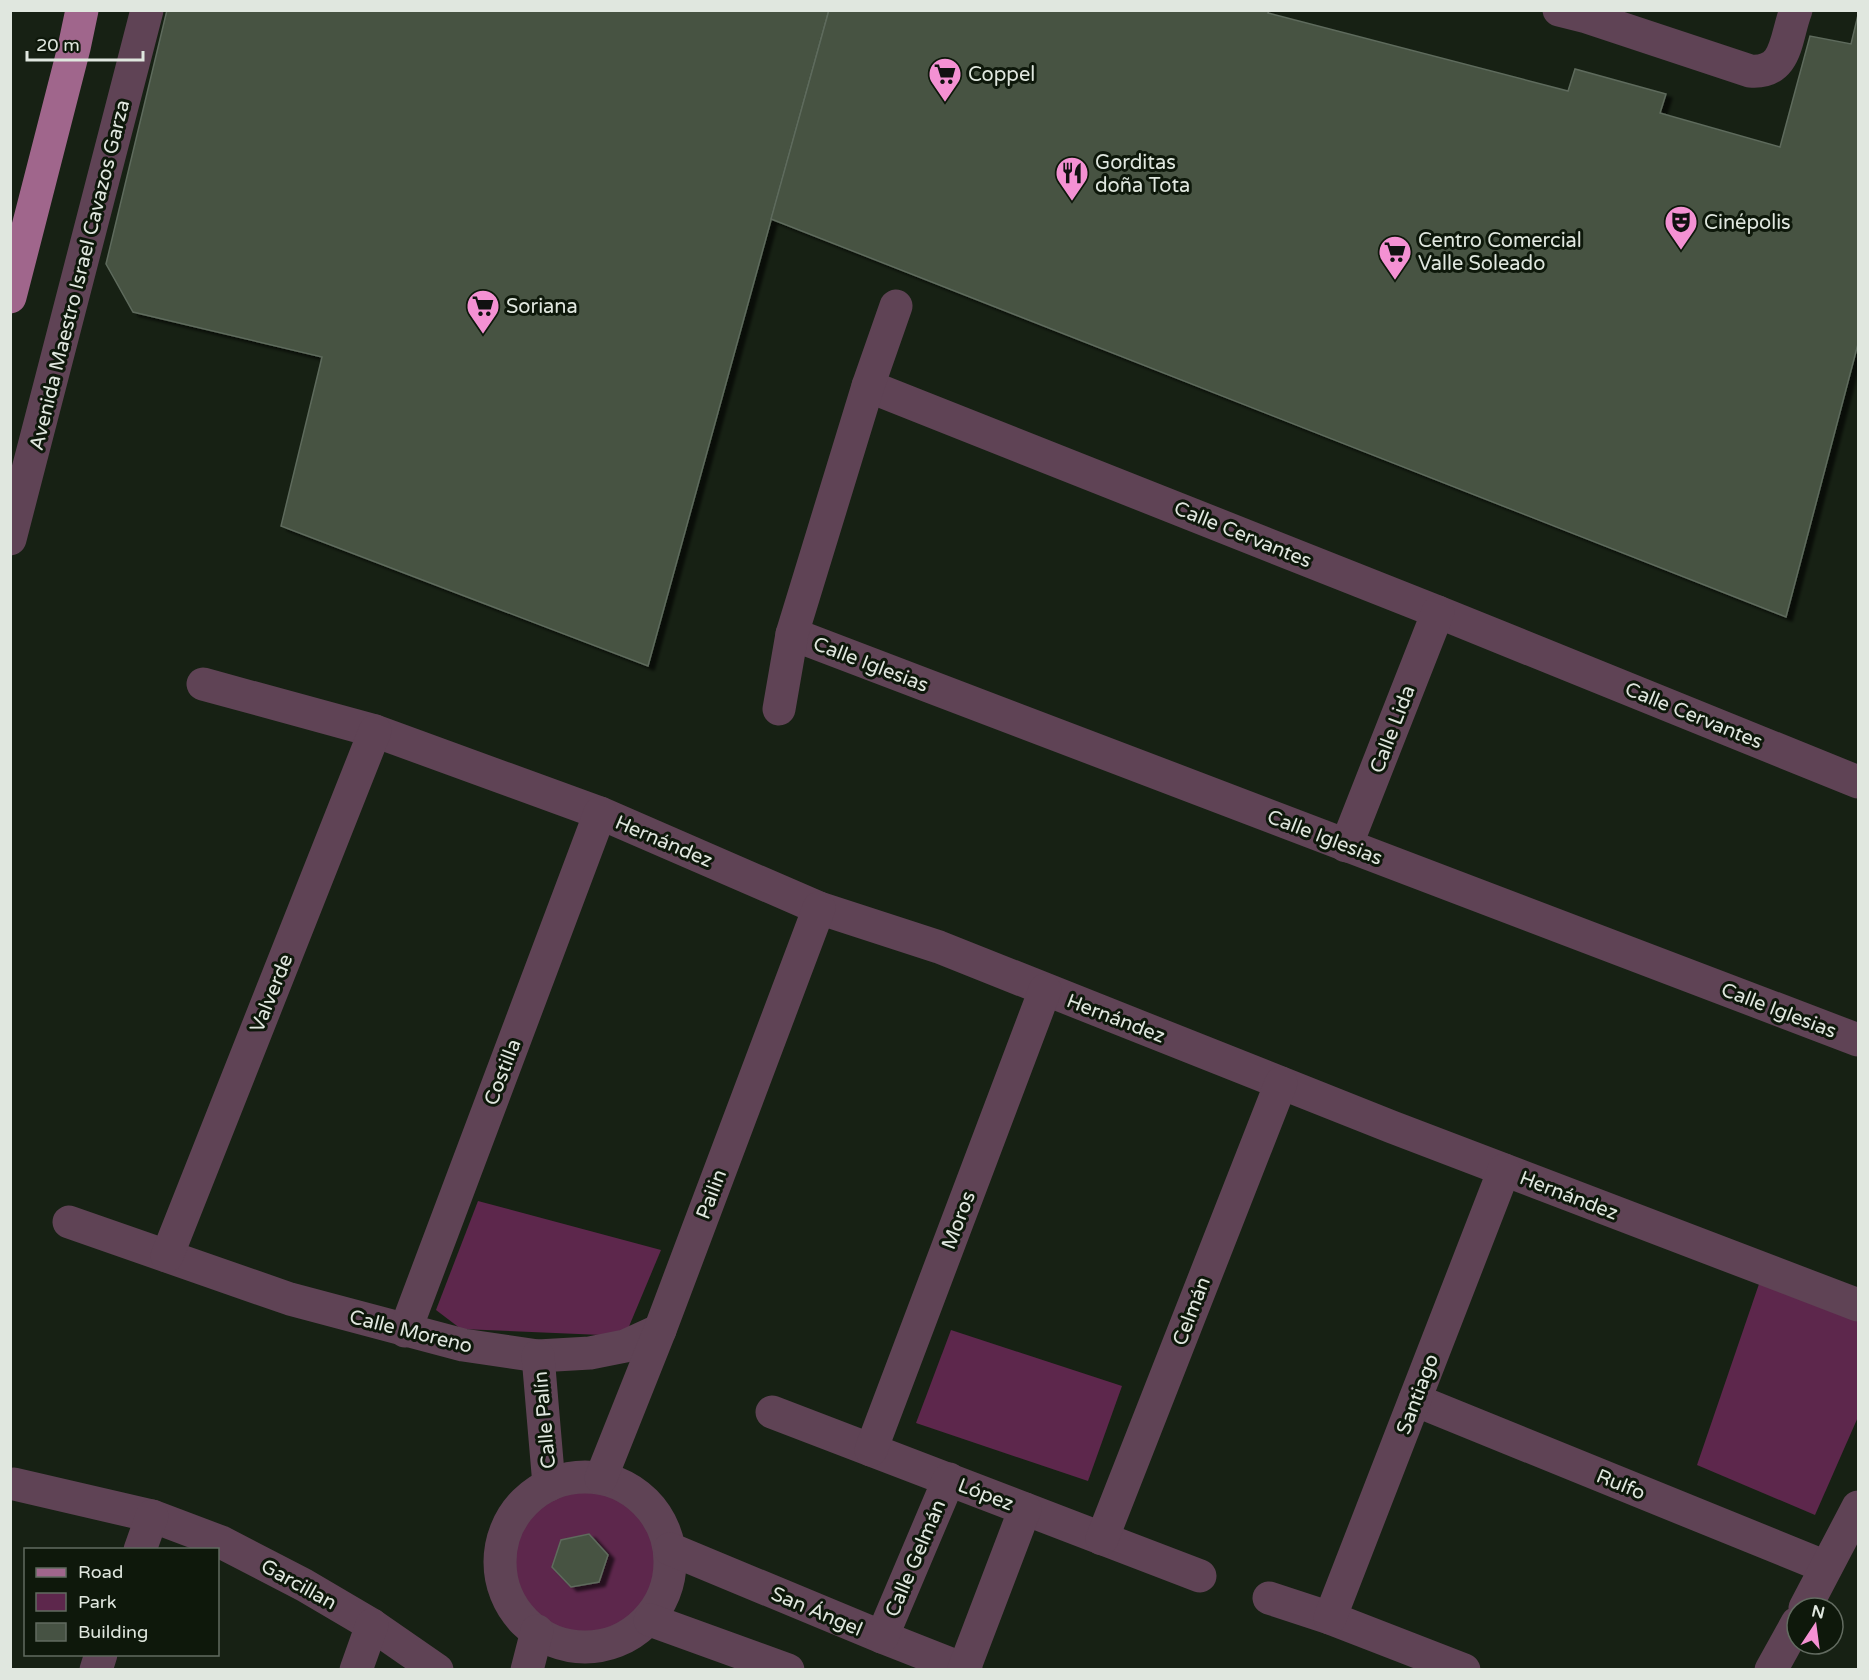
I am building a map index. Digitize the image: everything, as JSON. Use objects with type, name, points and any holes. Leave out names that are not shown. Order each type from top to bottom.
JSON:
[{"type":"main road","points":[[60,10],[74,48]]},
{"type":"main road","points":[[10,297],[32,218],[82,10]]},
{"type":"main road","points":[[10,242],[32,218]]},
{"type":"street","name":"Avenida Maestro Israel Cavazos Garza","points":[[10,539],[24,434],[147,10]]},
{"type":"street","points":[[1559,10],[1750,71],[1762,72],[1779,61],[1796,10]]},
{"type":"street","points":[[779,709],[792,634],[868,386],[896,306]]},
{"type":"street","name":"Calle Cervantes","points":[[868,386],[1438,612],[1858,782]]},
{"type":"street","name":"Calle Lida","points":[[1346,846],[1438,612]]},
{"type":"street","name":"Calle Iglesias","points":[[792,634],[1858,1040]]},
{"type":"street","name":"Hernández","points":[[203,684],[375,731],[600,813],[819,908],[939,948],[1504,1170],[1858,1305]]},
{"type":"street","name":"Valverde","points":[[167,1256],[375,731]]},
{"type":"street","name":"Costilla","points":[[405,1331],[600,813]]},
{"type":"street","name":"Pailin","points":[[601,1478],[660,1330],[819,908]]},
{"type":"street","name":"Moros","points":[[871,1449],[1045,990]]},
{"type":"street","name":"Celmán","points":[[1102,1539],[1281,1083]]},
{"type":"street","name":"Santiago","points":[[1330,1618],[1504,1170]]},
{"type":"street","name":"Calle Moreno","points":[[69,1222],[290,1299],[463,1345],[538,1356],[590,1353],[625,1346],[660,1330]]},
{"type":"street","name":"Calle Palín","points":[[538,1356],[549,1485]]},
{"type":"street","name":"Rulfo","points":[[1415,1400],[1826,1567]]},
{"type":"street","name":"López","points":[[772,1412],[1200,1576]]},
{"type":"street","points":[[575,1478],[601,1478],[626,1487],[647,1503],[662,1525],[670,1549],[670,1574],[664,1596],[650,1620],[614,1655],[589,1647],[562,1644],[537,1631],[518,1614],[506,1592],[500,1567],[502,1542],[512,1518],[528,1499],[549,1485],[575,1478]]},
{"type":"street","name":"Calle Gelmán","points":[[882,1637],[949,1479]]},
{"type":"street","name":"Garcillan","points":[[14,1484],[152,1516],[221,1542],[372,1625],[437,1670]]},
{"type":"street","points":[[1811,1596],[1858,1507]]},
{"type":"street","points":[[965,1669],[1025,1509]]},
{"type":"street","points":[[141,1548],[152,1516]]},
{"type":"street","name":"San Ángel","points":[[670,1549],[965,1669]]},
{"type":"street","points":[[1269,1598],[1330,1618],[1464,1670]]},
{"type":"street","points":[[650,1620],[788,1670]]},
{"type":"street","points":[[356,1670],[372,1625]]},
{"type":"street","points":[[527,1670],[537,1631]]},
{"type":"street","points":[[1771,1670],[1785,1645]]},
{"type":"green space","points":[[478,1201],[661,1250],[625,1336],[461,1329],[436,1310]]},
{"type":"green space","points":[[1760,1281],[1858,1319],[1858,1417],[1815,1515],[1697,1465]]},
{"type":"green space","points":[[951,1330],[1122,1386],[1088,1481],[916,1423]]},
{"type":"green space","points":[[585,1486],[600,1487],[614,1492],[638,1508],[654,1532],[659,1546],[659,1576],[654,1590],[638,1614],[614,1630],[600,1635],[585,1636],[570,1635],[556,1630],[532,1614],[516,1590],[511,1576],[510,1561],[511,1546],[516,1532],[532,1508],[556,1492],[570,1487]]},
{"type":"building","name":"Soriana","points":[[167,10],[829,10],[648,666],[281,526],[322,357],[133,312],[106,264]]},
{"type":"building","name":"Centro Comercial Valle Soleado","points":[[829,10],[1269,10],[1268,13],[1568,91],[1575,69],[1666,94],[1660,113],[1780,147],[1810,36],[1851,44],[1858,15],[1858,344],[1786,617],[771,219]]},
{"type":"building","points":[[589,1534],[608,1555],[599,1582],[571,1587],[552,1567],[561,1540]]},
{"type":"place","name":"Coppel","points":[[945,103]]},
{"type":"place","name":"Gorditas doña Tota","points":[[1072,202]]},
{"type":"place","name":"Cinépolis","points":[[1681,251]]},
{"type":"place","name":"Centro Comercial Valle Soleado","points":[[1395,281]]},
{"type":"place","name":"Soriana","points":[[483,335]]}]
